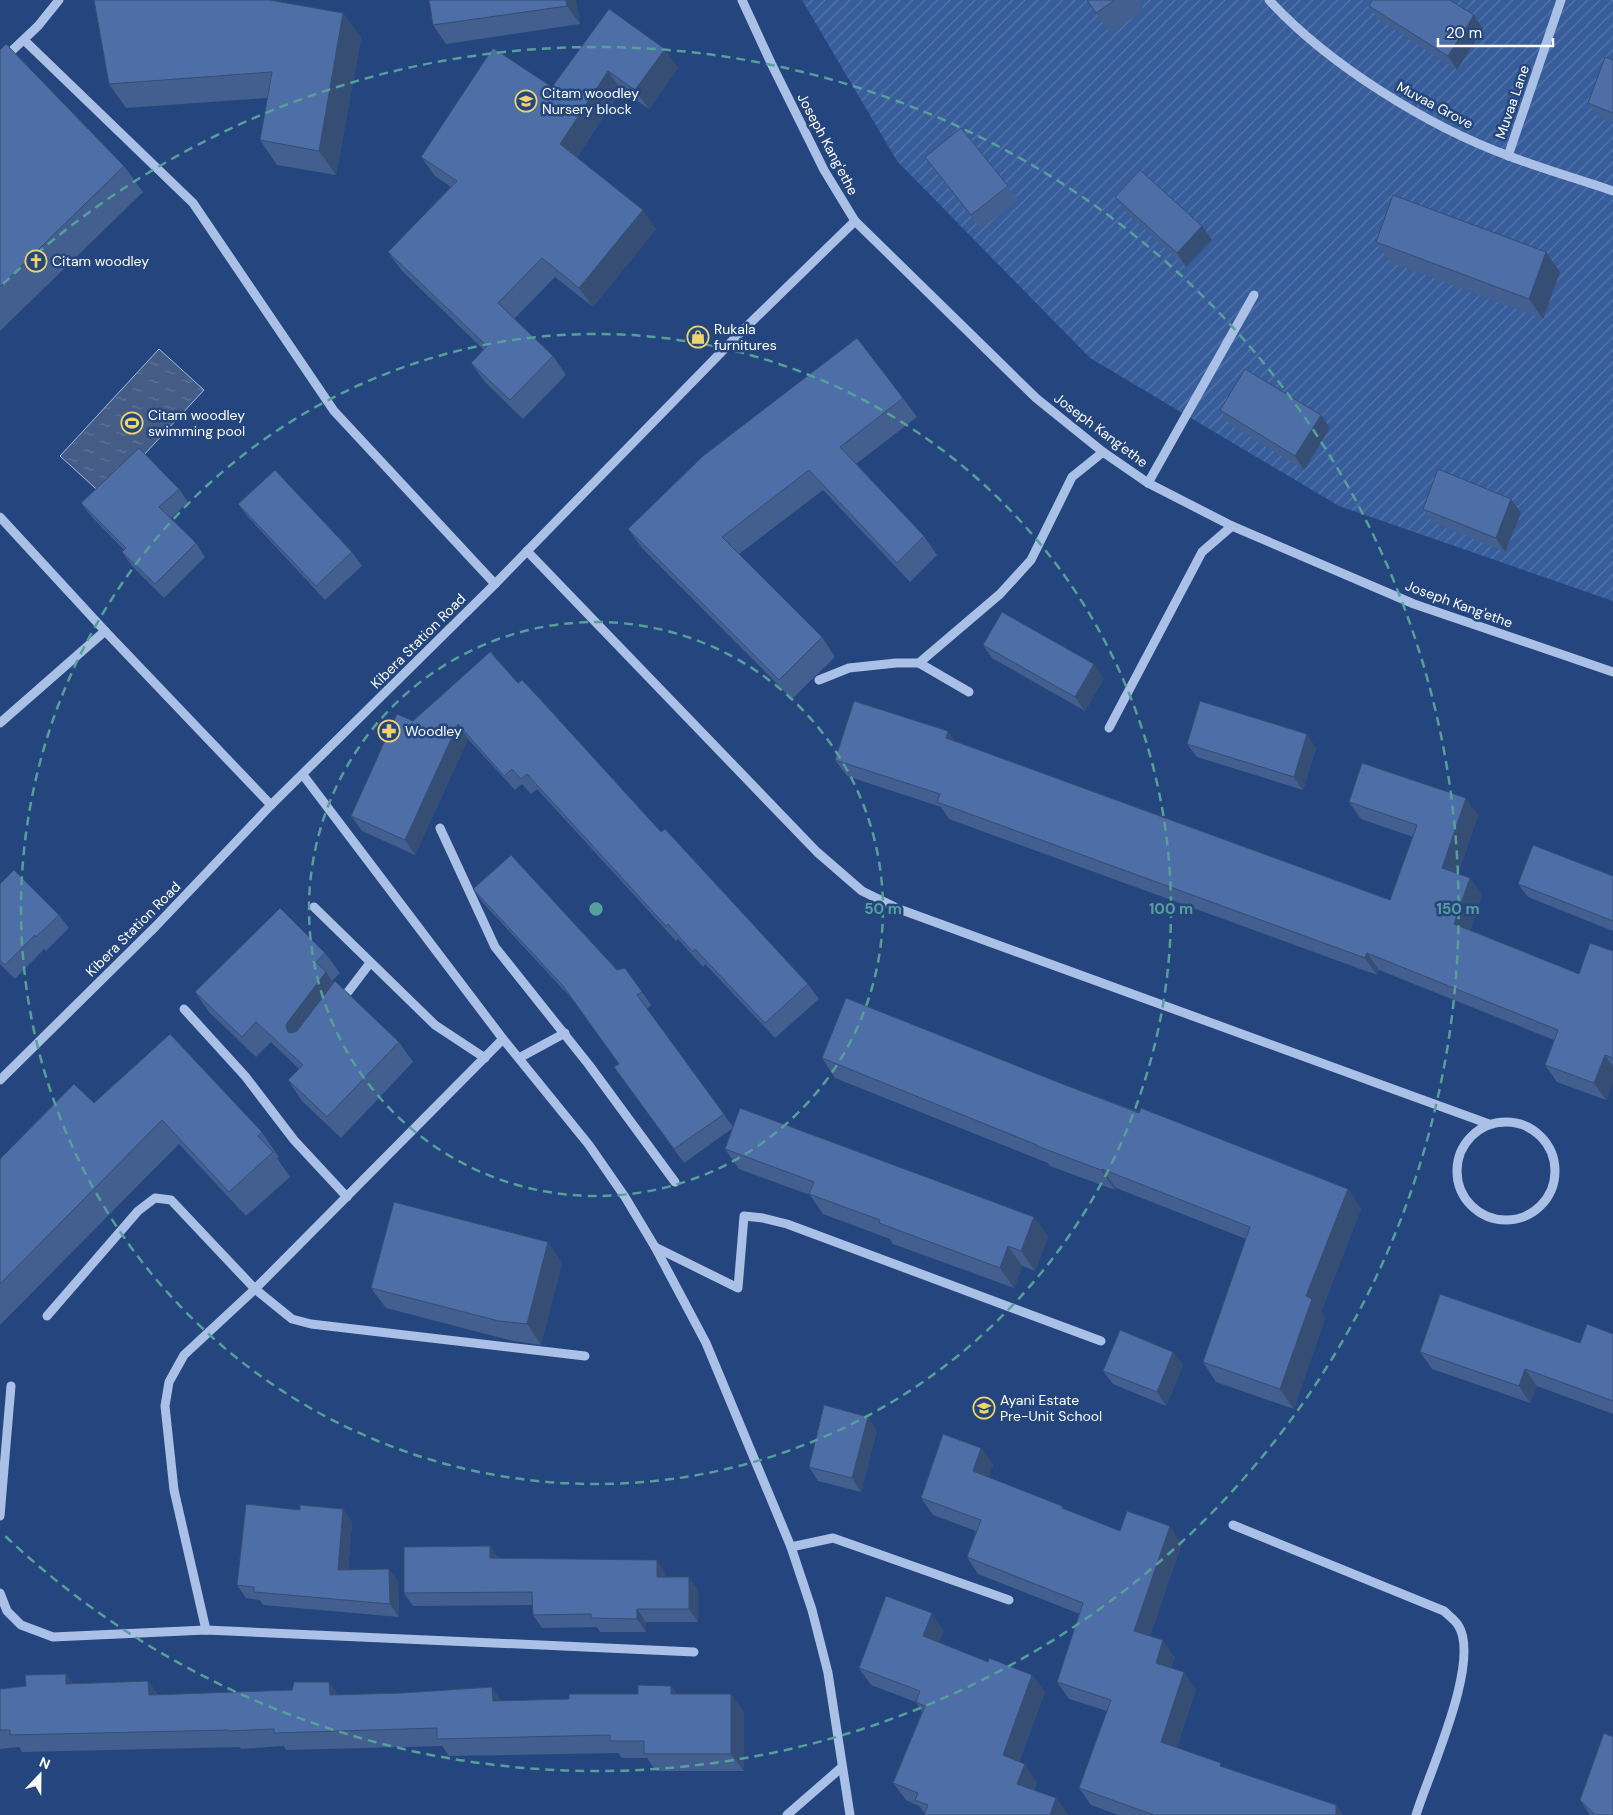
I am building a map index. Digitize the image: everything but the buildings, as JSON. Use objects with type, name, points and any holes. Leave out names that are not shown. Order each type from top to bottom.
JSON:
[{"type":"street","points":[[0,62],[38,26],[59,0]]},
{"type":"street","name":"Joseph Kang'ethe","points":[[742,0],[824,170],[855,221],[1036,398],[1103,452],[1148,483],[1232,526],[1414,604],[1613,672]]},
{"type":"street","name":"Muvaa Grove","points":[[1269,0],[1320,47],[1378,89],[1452,131],[1508,156],[1613,191]]},
{"type":"street","name":"Muvaa Lane","points":[[1508,156],[1561,0]]},
{"type":"street","points":[[24,40],[193,203],[334,411],[495,584]]},
{"type":"street","name":"Kibera Station Road","points":[[0,1080],[156,926],[271,805],[495,584],[739,334],[855,221]]},
{"type":"street","points":[[1148,483],[1254,295]]},
{"type":"street","points":[[919,663],[1000,594],[1031,560],[1072,477],[1103,452]]},
{"type":"street","points":[[0,517],[105,631],[271,805]]},
{"type":"street","points":[[1109,728],[1202,552],[1232,526]]},
{"type":"street","points":[[527,551],[817,852],[862,892],[908,913],[1489,1124],[1506,1122],[1523,1124],[1538,1133],[1549,1146],[1555,1162],[1555,1179],[1549,1195],[1538,1208],[1523,1217],[1506,1220],[1489,1216],[1474,1208],[1463,1195],[1458,1179],[1458,1162],[1463,1146],[1475,1133],[1489,1124]]},
{"type":"street","points":[[0,723],[105,631]]},
{"type":"street","points":[[819,680],[849,668],[896,663],[919,663],[969,692]]},
{"type":"street","points":[[303,775],[503,1039],[589,1145],[655,1247],[706,1342],[791,1547],[812,1610],[828,1673],[850,1815]]},
{"type":"street","points":[[440,828],[495,947],[565,1033],[675,1182]]},
{"type":"street","points":[[314,907],[435,1026],[485,1058]]},
{"type":"street","points":[[335,1009],[370,964]]},
{"type":"street","points":[[184,1009],[245,1076],[301,1147],[347,1197]]},
{"type":"street","points":[[519,1058],[565,1033]]},
{"type":"street","points":[[206,1630],[174,1490],[165,1406],[169,1382],[184,1355],[256,1289],[503,1039]]},
{"type":"street","points":[[47,1316],[138,1210],[155,1198],[171,1200],[256,1289],[292,1319],[311,1324],[585,1356]]},
{"type":"street","points":[[655,1247],[738,1288],[744,1216],[763,1218],[787,1224],[1101,1341]]},
{"type":"street","points":[[0,1516],[11,1386]]},
{"type":"street","points":[[1233,1525],[1444,1611],[1458,1625],[1463,1639],[1464,1661],[1450,1719],[1416,1815]]},
{"type":"street","points":[[791,1547],[833,1538],[1009,1600]]},
{"type":"street","points":[[0,1593],[7,1611],[21,1625],[53,1637],[206,1630],[694,1652]]},
{"type":"street","points":[[787,1815],[842,1767]]},
{"type":"shaded area","points":[[802,0],[1613,0],[1613,601],[1339,506],[1090,358],[897,161]]},
{"type":"water","name":"Citam woodley swimming pool","points":[[159,349],[204,390],[105,497],[60,456]]},
{"type":"place","name":"Citam woodley Nursery block","points":[[526,101]]},
{"type":"place","name":"Citam woodley","points":[[36,261]]},
{"type":"place","name":"Rukala furnitures","points":[[698,337]]},
{"type":"place","name":"Citam woodley swimming pool","points":[[132,423]]},
{"type":"place","name":"Woodley","points":[[389,731]]},
{"type":"place","name":"Ayani Estate Pre-Unit School","points":[[984,1408]]}]
